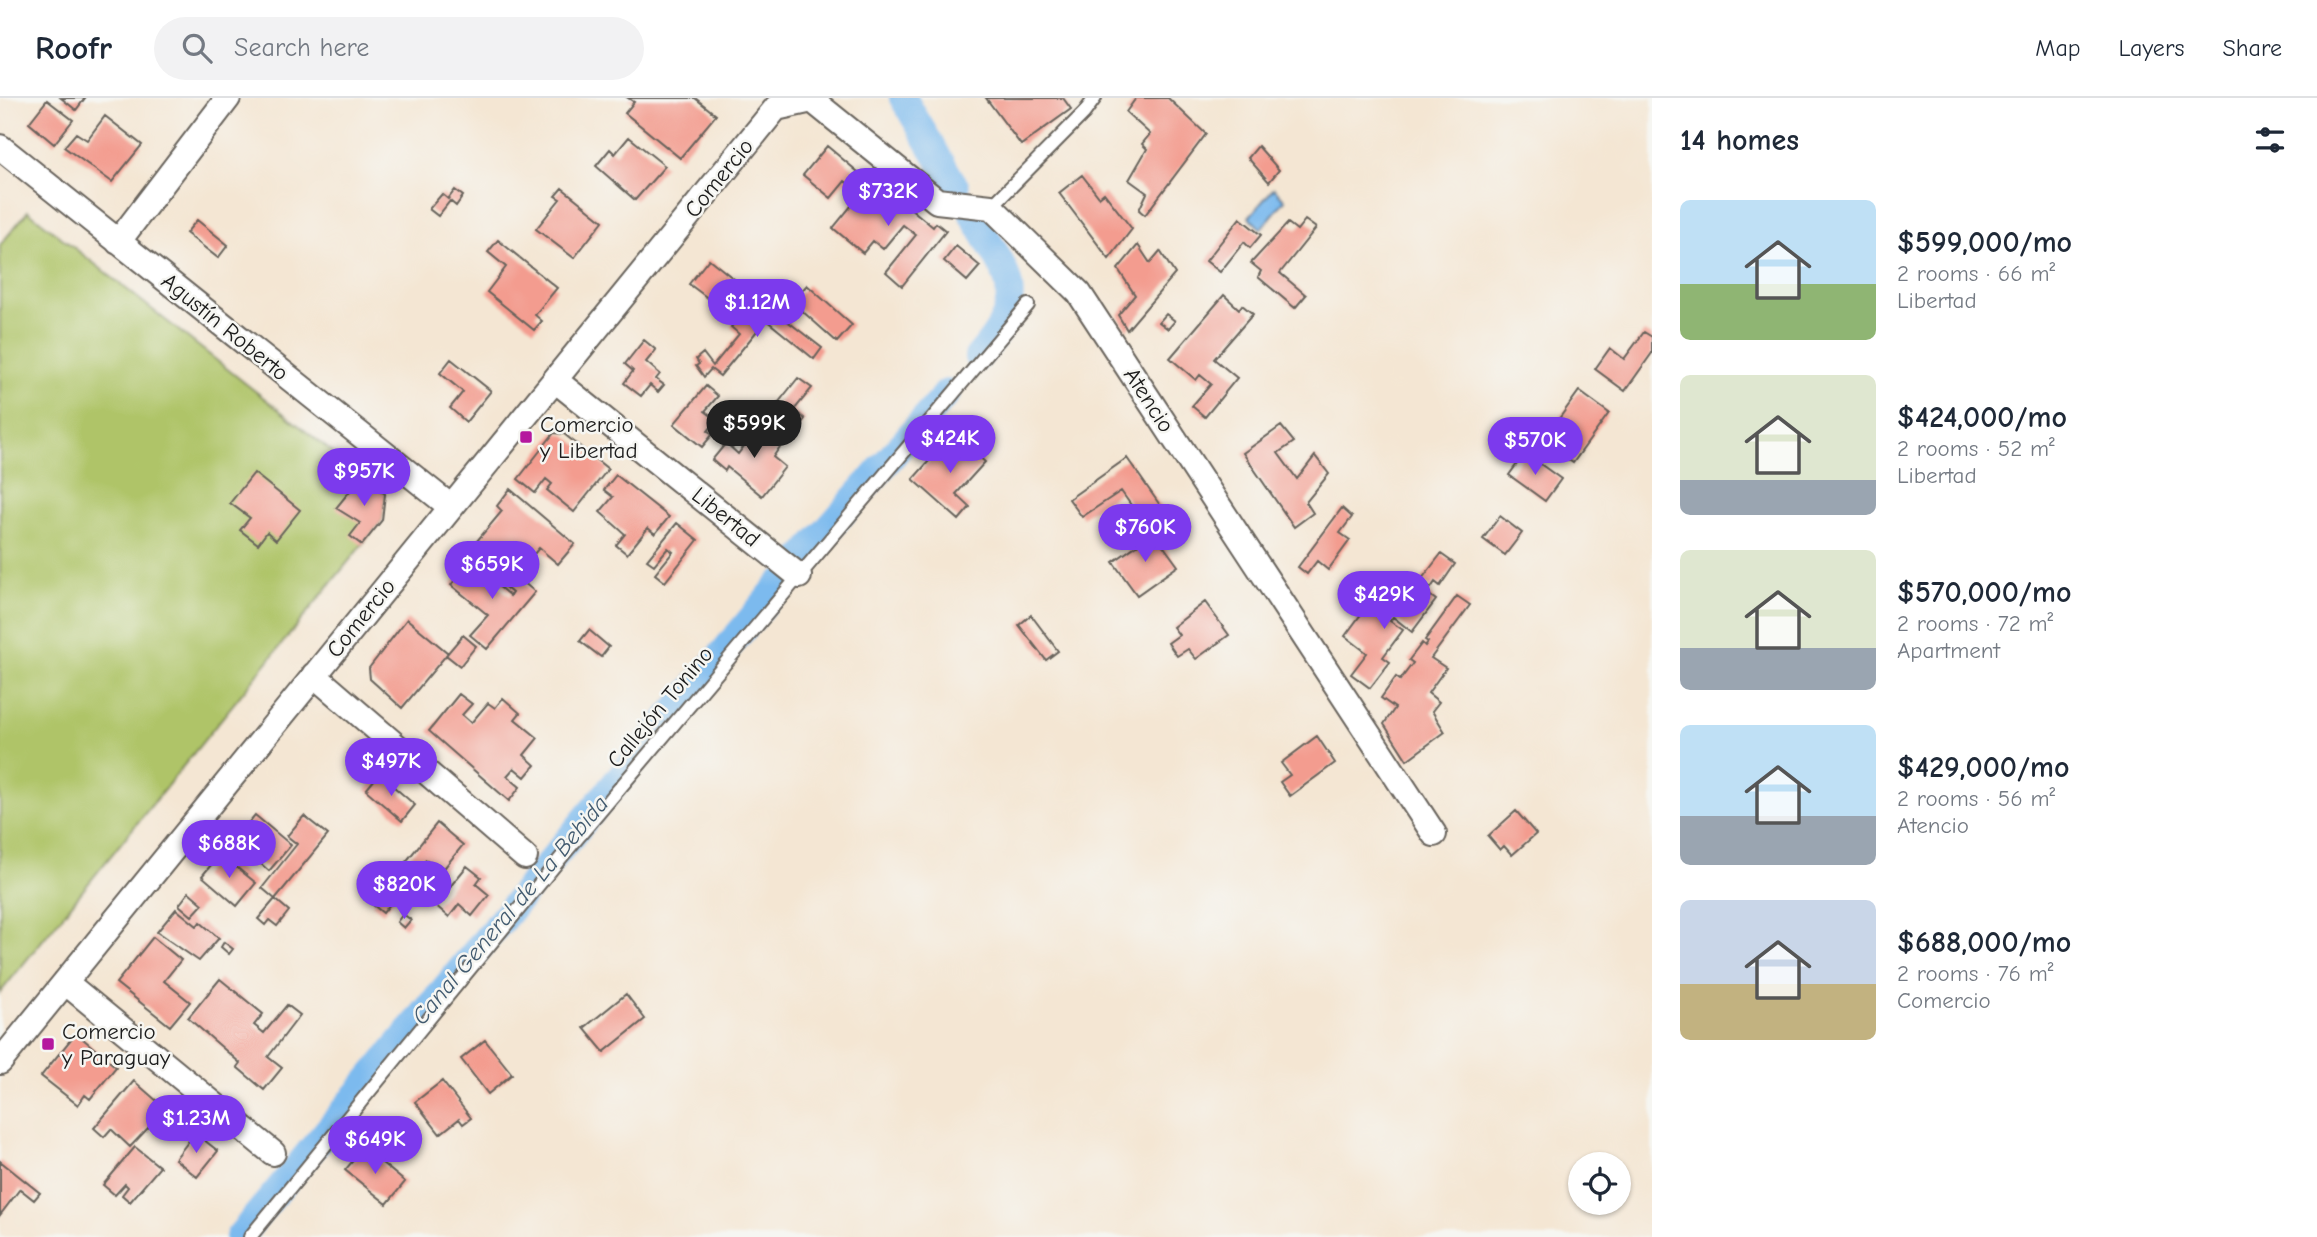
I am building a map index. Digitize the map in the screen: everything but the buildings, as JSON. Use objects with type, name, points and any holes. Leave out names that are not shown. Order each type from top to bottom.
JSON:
[{"type":"street","points":[[118,242],[228,98]]},
{"type":"street","points":[[769,103],[812,100],[937,201],[991,207]]},
{"type":"street","name":"Comercio","points":[[0,1062],[555,380],[769,103]]},
{"type":"street","name":"Agustín Roberto","points":[[0,147],[451,507]]},
{"type":"street","name":"Atencio","points":[[991,207],[1079,293],[1434,834]]},
{"type":"street","name":"Libertad","points":[[555,380],[799,576]]},
{"type":"street","points":[[314,675],[525,857]]},
{"type":"street","points":[[65,982],[273,1153]]},
{"type":"lane","points":[[991,207],[1084,113],[1095,98]]},
{"type":"lane","name":"Callejón Tonino","points":[[250,1237],[564,854],[1028,305]]},
{"type":"green space","points":[[28,211],[385,494],[382,520],[0,993],[0,245]]},
{"type":"water","points":[[1274,188],[1285,200],[1261,229],[1249,217]]},
{"type":"waterway","name":"Canal General de La Bebida","points":[[903,98],[956,188]]},
{"type":"waterway","name":"Canal General de La Bebida","points":[[973,215],[996,255],[1009,286],[1005,317],[995,336],[978,357]]},
{"type":"waterway","name":"Canal General de La Bebida","points":[[802,559],[947,393]]},
{"type":"waterway","name":"Canal General de La Bebida","points":[[239,1237],[781,583]]},
{"type":"place","name":"Comercio y Libertad","points":[[526,437]]},
{"type":"place","name":"Comercio y Paraguay","points":[[48,1044]]}]
